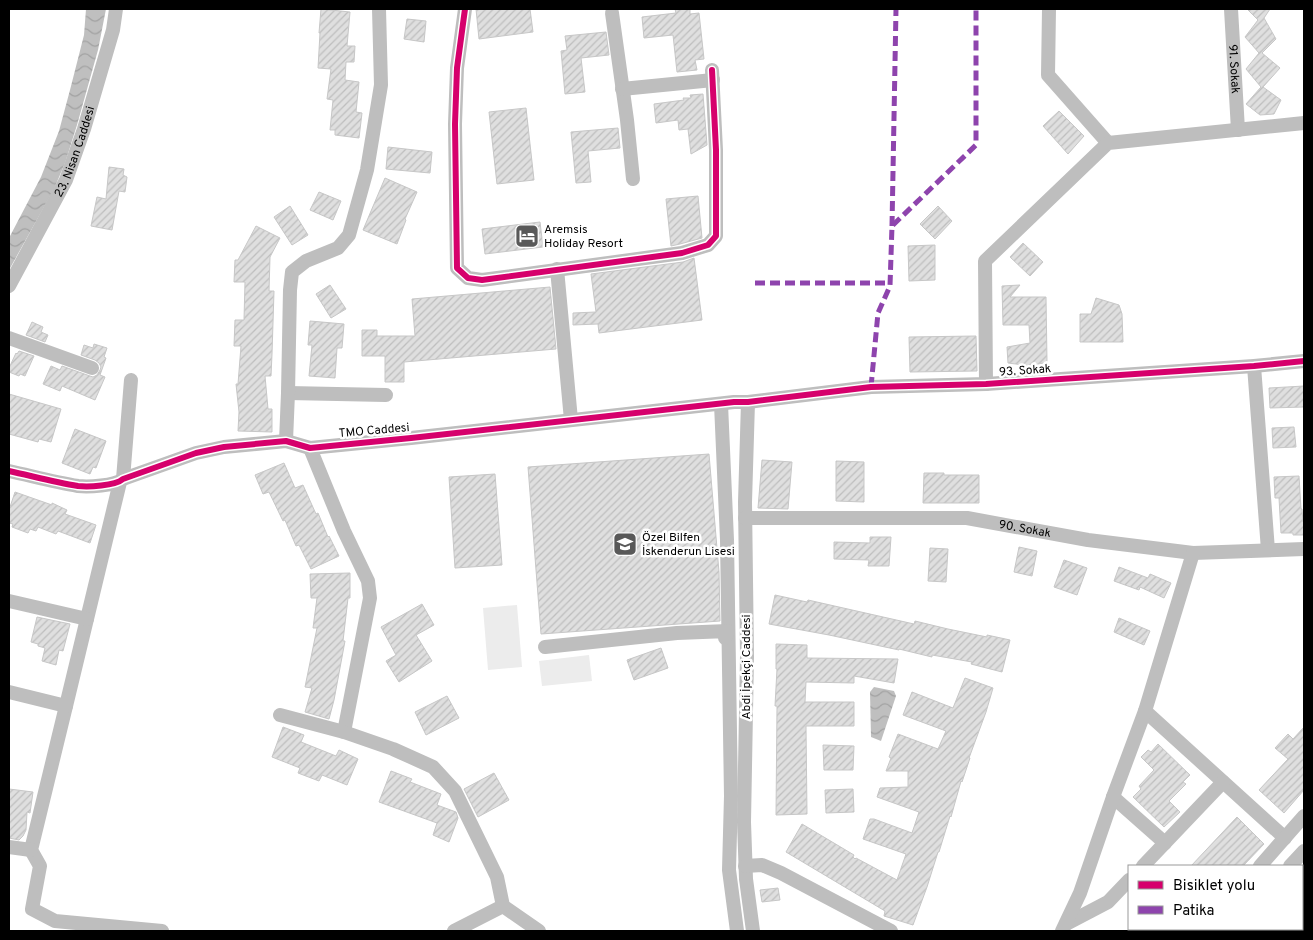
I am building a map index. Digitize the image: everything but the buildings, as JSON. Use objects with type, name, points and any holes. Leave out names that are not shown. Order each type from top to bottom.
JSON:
[{"type":"street","name":"23. Nisan Caddesi","points":[[9,286],[66,180],[84,129],[113,30],[116,9]]},
{"type":"street","points":[[286,441],[292,272],[306,261],[338,248],[349,235],[367,170],[381,85],[379,9]]},
{"type":"street","points":[[465,9],[458,68],[455,124],[458,268],[468,278],[482,280],[682,253],[708,245],[716,236],[716,150],[712,75],[622,89]]},
{"type":"street","points":[[1049,9],[1048,75],[1108,143],[1304,123]]},
{"type":"street","name":"91. Sokak","points":[[1231,9],[1238,130]]},
{"type":"street","points":[[612,13],[633,179]]},
{"type":"street","name":"93. Sokak","points":[[986,384],[986,261],[1108,143]]},
{"type":"street","points":[[557,269],[571,420]]},
{"type":"street","points":[[9,338],[92,368]]},
{"type":"street","name":"93. Sokak","points":[[748,402],[871,387],[986,384],[1304,362]]},
{"type":"street","points":[[1254,366],[1268,550]]},
{"type":"street","points":[[131,380],[121,480],[31,850],[40,866],[32,909],[55,921],[162,931]]},
{"type":"street","points":[[288,393],[386,395]]},
{"type":"street","name":"TMO Caddesi","points":[[9,471],[80,486],[111,484],[196,453],[224,447],[286,441],[310,448],[748,402]]},
{"type":"street","name":"Abdi İpekçi Caddesi","points":[[748,402],[745,518],[747,656],[744,822],[746,879],[753,931]]},
{"type":"street","name":"Abdi İpekçi Caddesi","points":[[721,404],[727,540],[731,796],[729,870],[737,931]]},
{"type":"street","points":[[310,448],[344,531],[368,581],[370,598],[344,732]]},
{"type":"street","name":"90. Sokak","points":[[745,518],[967,518],[1088,540],[1193,553],[1304,549]]},
{"type":"street","points":[[1064,928],[1080,893],[1145,711],[1193,553]]},
{"type":"street","points":[[9,601],[87,619]]},
{"type":"street","points":[[545,647],[677,633],[728,630],[720,648]]},
{"type":"street","points":[[9,692],[66,706]]},
{"type":"street","points":[[1145,711],[1285,838]]},
{"type":"street","points":[[280,716],[344,732],[393,749],[433,767],[455,791],[497,877],[503,906],[539,931]]},
{"type":"street","points":[[1144,865],[1224,782]]},
{"type":"street","points":[[1113,797],[1165,843]]},
{"type":"street","points":[[1261,865],[1304,816]]},
{"type":"street","points":[[9,847],[31,850]]},
{"type":"street","points":[[1291,865],[1304,850]]},
{"type":"street","points":[[745,866],[762,866],[781,874],[891,931]]},
{"type":"street","points":[[1064,928],[1108,902],[1128,881]]},
{"type":"street","points":[[454,931],[503,906]]},
{"type":"shaded area","points":[[517,605],[522,667],[488,670],[483,608]]},
{"type":"shaded area","points":[[589,655],[592,681],[542,686],[539,661]]},
{"type":"water","points":[[86,9],[106,9],[98,50],[77,125],[65,163],[54,189],[9,270],[9,238],[41,177],[59,131],[84,35]]},
{"type":"water","points":[[874,687],[894,691],[896,696],[881,741],[871,737],[870,692]]},
{"type":"marked path","points":[[892,226],[896,9]]},
{"type":"marked path","points":[[871,387],[878,313],[890,286],[892,226],[976,145],[976,9]]},
{"type":"marked path","points":[[755,283],[890,283]]},
{"type":"cycle path","points":[[465,9],[457,68],[455,124],[457,268],[468,278],[482,280],[682,253],[708,245],[716,236],[716,150],[712,70]]},
{"type":"cycle path","points":[[9,471],[78,486],[101,486],[196,453],[224,447],[286,441],[310,448],[748,402],[871,387],[986,384],[1304,361]]},
{"type":"place","name":"Aremsis Holiday Resort","points":[[527,236]]},
{"type":"place","name":"Özel Bilfen İskenderun Lisesi","points":[[625,544]]}]
